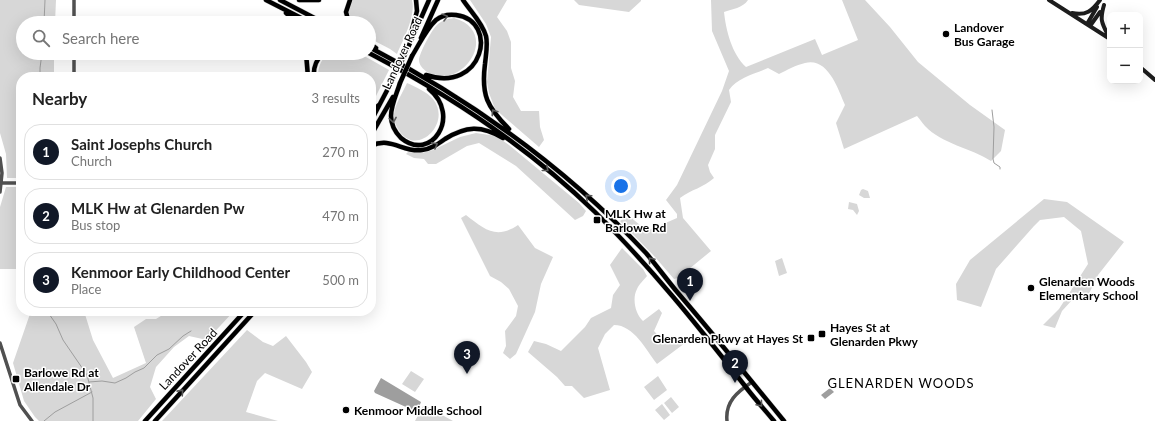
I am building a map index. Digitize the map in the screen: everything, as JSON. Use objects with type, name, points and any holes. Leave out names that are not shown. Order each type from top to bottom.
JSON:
[{"type":"main road","points":[[265,0],[290,16]]},
{"type":"main road","points":[[265,0],[297,16]]},
{"type":"main road","points":[[280,0],[311,16]]},
{"type":"main road","points":[[299,0],[319,0]]},
{"type":"main road","points":[[347,16],[346,12],[350,0]]},
{"type":"main road","points":[[406,52],[417,11],[416,0]]},
{"type":"main road","name":"Landover Road","points":[[376,113],[383,101],[429,0]]},
{"type":"main road","name":"Landover Road","points":[[376,127],[400,83],[438,0]]},
{"type":"main road","points":[[463,0],[482,26],[486,36],[487,46],[484,84],[488,101],[497,116],[520,140]]},
{"type":"main road","points":[[1049,0],[1107,37]]},
{"type":"main road","points":[[1069,13],[1081,15],[1088,13],[1101,0]]},
{"type":"main road","points":[[1089,25],[1101,0]]},
{"type":"main road","points":[[1089,25],[1107,0]]},
{"type":"main road","points":[[1104,5],[1101,18],[1107,34]]},
{"type":"main road","points":[[412,56],[434,23],[438,19],[446,16],[457,15],[466,18],[473,24],[480,35],[481,47],[478,57],[472,66],[464,73],[455,78],[441,79],[418,73]]},
{"type":"main road","points":[[376,47],[392,59]]},
{"type":"main road","points":[[376,50],[476,108],[557,169],[600,208],[646,254],[784,421]]},
{"type":"main road","points":[[376,57],[418,79],[482,120],[555,176],[596,213],[636,254],[672,295],[774,421]]},
{"type":"main road","points":[[307,60],[308,72]]},
{"type":"main road","points":[[314,72],[318,60]]},
{"type":"main road","points":[[1143,70],[1155,80]]},
{"type":"main road","points":[[400,83],[392,110],[393,125],[399,136],[406,141],[415,144],[424,144],[431,141],[438,134],[442,125],[444,114],[438,98],[418,79]]},
{"type":"main road","points":[[376,107],[383,101]]},
{"type":"main road","points":[[376,144],[388,143],[412,150],[422,150],[433,146],[459,132],[475,129],[489,131],[517,146]]},
{"type":"main road","points":[[672,295],[676,290]]},
{"type":"main road","name":"Landover Road","points":[[145,421],[240,316]]},
{"type":"main road","name":"Landover Road","points":[[155,421],[250,316]]},
{"type":"street","points":[[74,0],[74,16]]},
{"type":"street","points":[[74,60],[74,72]]},
{"type":"street","points":[[0,158],[0,192]]},
{"type":"street","points":[[1,183],[16,183]]},
{"type":"street","points":[[0,343],[20,405],[32,421]]},
{"type":"street","points":[[727,421],[729,403],[733,397],[752,382]]},
{"type":"shaded area","points":[[0,0],[56,0],[55,16],[16,16],[16,60],[54,60],[54,72],[16,72],[16,178],[7,178],[6,154],[0,133]]},
{"type":"shaded area","points":[[353,0],[412,0],[413,6],[411,20],[397,54],[376,42],[376,16],[349,16],[350,6]]},
{"type":"shaded area","points":[[470,0],[507,0],[497,17],[507,31],[511,42],[511,68],[515,81],[513,97],[521,111],[539,111],[540,127],[544,140],[539,147],[495,109],[489,93],[487,82],[491,37],[486,24]]},
{"type":"shaded area","points":[[574,0],[641,1],[629,12],[579,5]]},
{"type":"shaded area","points":[[711,0],[748,0],[740,7],[724,12],[730,42],[737,56],[746,67],[815,39],[822,55],[858,40],[842,0],[865,0],[890,27],[918,62],[970,105],[1005,130],[1001,151],[991,161],[948,142],[932,132],[917,116],[844,149],[836,123],[845,105],[835,83],[826,69],[813,62],[798,65],[779,74],[768,68],[752,74],[736,82],[729,90],[731,102],[715,135],[715,149],[708,165],[714,178],[680,198],[683,218],[711,251],[678,278],[674,279],[620,221],[628,215],[647,231],[677,218],[677,214],[666,200],[677,185],[722,91],[729,71],[712,31]]},
{"type":"shaded area","points":[[454,18],[468,25],[475,35],[476,47],[472,58],[464,68],[453,74],[440,76],[427,72],[420,64],[419,60],[426,42],[432,31],[439,23]]},
{"type":"shaded area","points":[[322,60],[371,60],[389,70],[376,96],[376,72],[319,72]]},
{"type":"shaded area","points":[[407,83],[431,96],[438,109],[438,118],[435,127],[429,135],[422,139],[413,140],[405,137],[398,129],[394,120],[396,106]]},
{"type":"shaded area","points":[[476,133],[496,136],[509,145],[579,203],[586,211],[583,216],[575,220],[516,166],[479,143],[467,146],[436,164],[428,164],[424,159],[414,158],[406,154],[408,152],[422,153],[433,150],[460,137]]},
{"type":"shaded area","points":[[6,187],[16,187],[16,269],[0,269],[0,207]]},
{"type":"shaded area","points":[[863,189],[868,191],[870,198],[864,198],[859,195]]},
{"type":"shaded area","points":[[1044,199],[1067,202],[1124,242],[1098,275],[1086,300],[1073,299],[1062,311],[1055,328],[1043,325],[1059,309],[1088,264],[1081,231],[1064,217],[1040,220],[1034,226],[996,269],[981,307],[957,300],[956,284],[970,260]]},
{"type":"shaded area","points":[[849,202],[857,204],[859,211],[857,215],[853,210],[848,209]]},
{"type":"shaded area","points":[[466,215],[490,231],[503,232],[518,225],[535,248],[553,257],[541,284],[535,312],[516,354],[510,359],[503,353],[506,346],[505,331],[516,316],[518,306],[509,289],[501,282],[490,276],[461,218]]},
{"type":"shaded area","points":[[622,248],[643,269],[647,276],[635,293],[635,306],[640,318],[643,321],[659,309],[662,313],[654,331],[661,338],[670,340],[683,338],[685,343],[657,364],[639,339],[628,329],[614,325],[605,334],[598,348],[610,390],[584,398],[572,386],[565,386],[557,377],[528,352],[534,341],[546,344],[561,351],[585,327],[591,318],[611,308],[613,295],[620,285],[610,265]]},
{"type":"shaded area","points":[[782,258],[787,273],[779,276],[775,261]]},
{"type":"shaded area","points":[[29,316],[86,316],[93,340],[113,378],[146,363],[134,327],[146,319],[156,319],[161,316],[229,316],[207,340],[189,336],[174,347],[156,367],[150,387],[156,399],[138,421],[39,421],[24,401],[13,363]]},
{"type":"shaded area","points":[[247,330],[263,342],[273,346],[286,336],[312,372],[302,389],[265,373],[257,381],[246,412],[278,421],[162,421]]},
{"type":"shaded area","points":[[411,371],[424,379],[415,392],[402,384]]},
{"type":"shaded area","points":[[658,376],[667,390],[654,400],[644,387]]},
{"type":"shaded area","points":[[381,378],[421,402],[417,412],[375,393],[374,391]]},
{"type":"shaded area","points":[[830,388],[834,392],[825,399],[821,395]]},
{"type":"shaded area","points":[[671,397],[679,407],[672,413],[664,403]]},
{"type":"shaded area","points":[[662,404],[670,415],[664,420],[655,410]]},
{"type":"shaded area","points":[[423,406],[426,406],[453,421],[415,421]]},
{"type":"waterway","points":[[44,16],[45,0]]},
{"type":"waterway","points":[[40,72],[41,60]]},
{"type":"waterway","points":[[992,110],[994,127],[993,159],[994,163],[1000,167],[1000,169]]},
{"type":"waterway","points":[[50,316],[56,324],[63,340],[87,375],[93,398],[93,421]]},
{"type":"waterway","points":[[89,382],[102,381],[115,383],[126,378],[144,368],[157,355],[169,349],[191,331]]},
{"type":"waterway","points":[[44,421],[55,412],[92,392]]},
{"type":"place","name":"Landover Bus Garage","points":[[946,34]]},
{"type":"place","name":"MLK Hw at Barlowe Rd","points":[[597,220]]},
{"type":"place","name":"Glenarden Woods Elementary School","points":[[1031,288]]},
{"type":"place","name":"Saint Josephs Church","points":[[690,301]]},
{"type":"place","name":"Hayes St at Glenarden Pkwy","points":[[822,334]]},
{"type":"place","name":"Glenarden Pkwy at Hayes St","points":[[811,338]]},
{"type":"place","name":"Kenmoor Early Childhood Center","points":[[467,374]]},
{"type":"place","name":"Barlowe Rd at Allendale Dr","points":[[16,379]]},
{"type":"place","name":"MLK Hw at Glenarden Pw","points":[[735,383]]},
{"type":"place","name":"Kenmoor Middle School","points":[[346,410]]},
{"type":"district","name":"GLENARDEN WOODS","points":[[901,383]]}]
